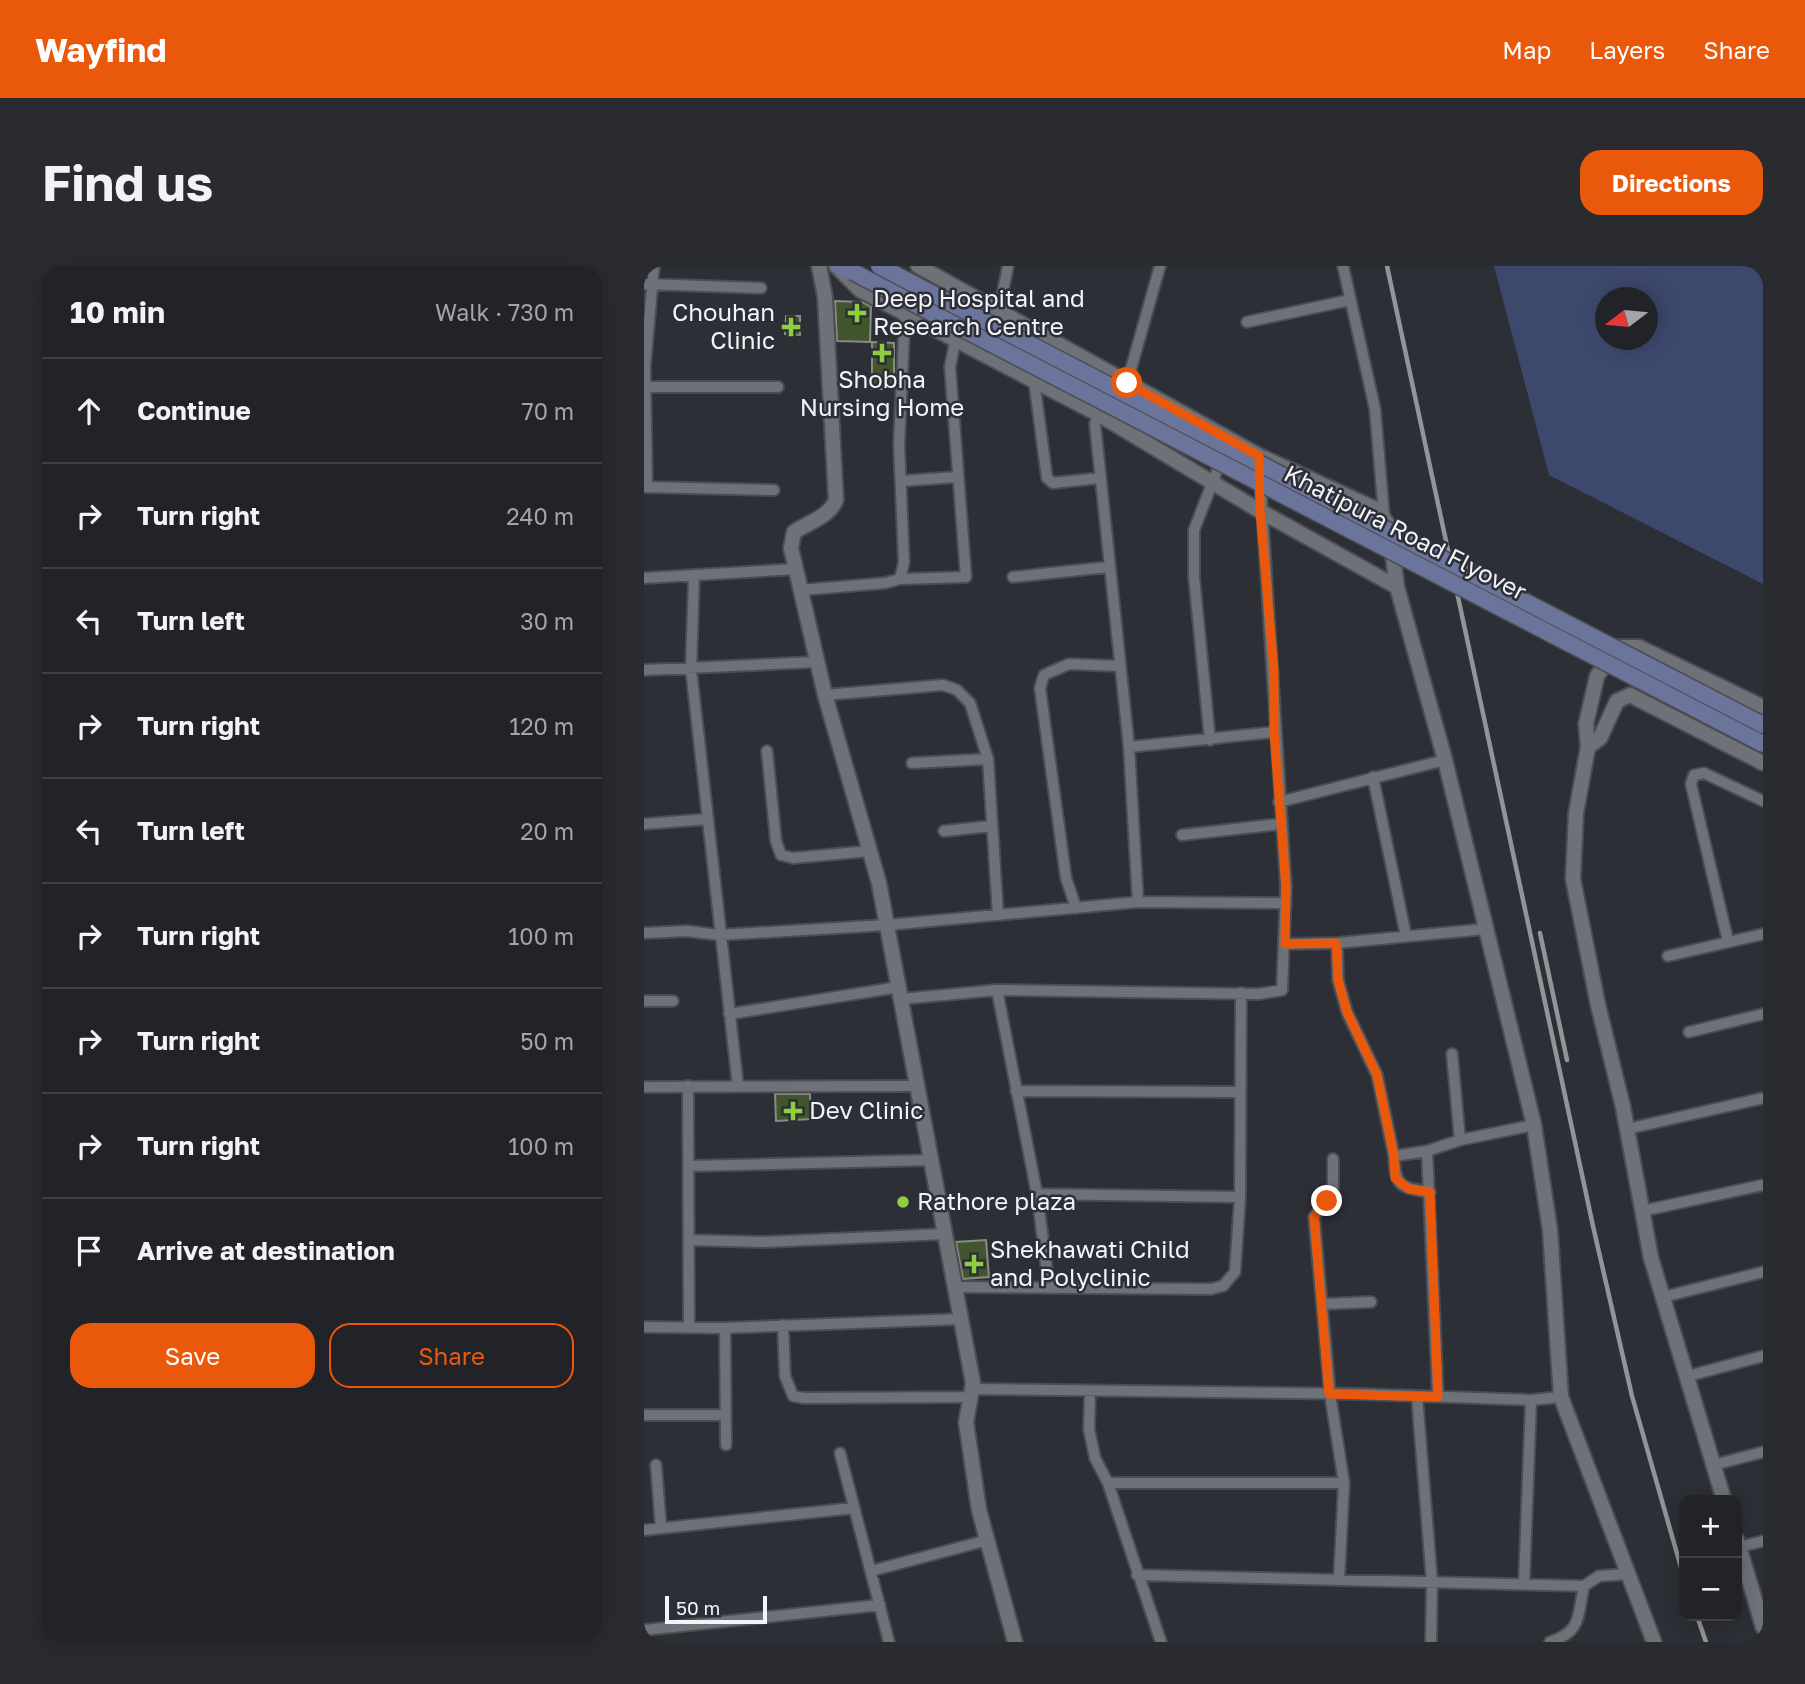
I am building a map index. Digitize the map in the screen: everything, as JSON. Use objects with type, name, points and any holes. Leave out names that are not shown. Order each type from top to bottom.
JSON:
[{"type":"main road","name":"Khatipura Road Flyover","points":[[879,266],[1763,725]]},
{"type":"main road","name":"Khatipura Road Flyover","points":[[843,268],[1763,744]]},
{"type":"street","points":[[654,266],[648,285],[644,387],[646,487],[774,490]]},
{"type":"street","points":[[819,266],[827,323],[836,500],[832,509],[794,532],[791,548],[816,662],[870,851],[887,925],[961,1319],[972,1393],[966,1422],[979,1510],[1015,1642]]},
{"type":"street","points":[[918,266],[1259,456],[1384,515]]},
{"type":"street","points":[[999,311],[1008,266]]},
{"type":"street","points":[[1127,383],[1160,266]]},
{"type":"street","points":[[1343,266],[1375,409],[1384,515],[1389,526],[1397,587],[1445,760],[1534,1125],[1550,1230],[1561,1397],[1586,1470],[1629,1573],[1654,1642]]},
{"type":"street","points":[[843,268],[860,290],[955,342],[1098,414],[1260,511],[1397,587]]},
{"type":"street","points":[[648,285],[761,288]]},
{"type":"street","points":[[1247,321],[1350,300]]},
{"type":"street","points":[[900,579],[904,562],[901,481],[905,313]]},
{"type":"street","points":[[801,590],[900,579],[965,577],[950,368],[955,342]]},
{"type":"street","points":[[1034,380],[1048,478],[1053,483],[1100,478]]},
{"type":"street","points":[[644,387],[778,387]]},
{"type":"street","points":[[1098,414],[1095,425],[1129,747],[1138,902]]},
{"type":"street","points":[[1210,740],[1194,577],[1194,530],[1230,439]]},
{"type":"street","points":[[729,1014],[900,993],[997,990],[1241,993],[1282,990],[1286,903],[1274,732],[1274,670],[1260,511],[1259,456]]},
{"type":"street","points":[[901,481],[957,477]]},
{"type":"street","points":[[1013,577],[1108,567]]},
{"type":"street","points":[[644,578],[797,569]]},
{"type":"street","points":[[694,577],[691,669],[737,1086]]},
{"type":"street","points":[[1722,1495],[1663,1297],[1642,1212],[1627,1129],[1573,879],[1576,813],[1588,747],[1586,724],[1597,676],[1618,647],[1639,648],[1763,707]]},
{"type":"street","points":[[644,670],[816,662]]},
{"type":"street","points":[[1076,908],[1066,878],[1040,688],[1044,675],[1069,664],[1119,666]]},
{"type":"street","points":[[825,695],[943,685],[957,690],[970,703],[988,759],[999,915]]},
{"type":"street","points":[[1588,747],[1600,738],[1617,701],[1630,695],[1763,764]]},
{"type":"street","points":[[1129,747],[1274,732]]},
{"type":"street","points":[[767,751],[776,841],[781,855],[793,858],[870,851]]},
{"type":"street","points":[[912,763],[988,759]]},
{"type":"street","points":[[1279,802],[1445,760]]},
{"type":"street","points":[[1728,941],[1691,784],[1694,775],[1704,773],[1763,801]]},
{"type":"street","points":[[1373,777],[1406,936]]},
{"type":"street","points":[[644,824],[708,819]]},
{"type":"street","points":[[1182,835],[1280,824]]},
{"type":"street","points":[[944,831],[992,826]]},
{"type":"street","points":[[644,933],[687,931],[719,935],[887,925],[1138,902],[1286,903]]},
{"type":"street","points":[[1285,944],[1336,943],[1485,929]]},
{"type":"street","points":[[1668,956],[1763,934]]},
{"type":"street","points":[[1336,943],[1338,980],[1344,1001],[1377,1075],[1394,1156],[1395,1178],[1401,1184],[1430,1192]]},
{"type":"street","points":[[997,990],[1037,1194],[1049,1286]]},
{"type":"street","points":[[954,1287],[1211,1289],[1223,1286],[1235,1272],[1240,1197],[1241,993]]},
{"type":"street","points":[[644,1001],[673,1001]]},
{"type":"street","points":[[1689,1032],[1763,1014]]},
{"type":"street","points":[[1452,1054],[1460,1140]]},
{"type":"street","points":[[644,1087],[917,1086]]},
{"type":"street","points":[[688,1087],[689,1328]]},
{"type":"street","points":[[1016,1091],[1240,1092]]},
{"type":"street","points":[[1627,1129],[1763,1098]]},
{"type":"street","points":[[1394,1156],[1427,1152],[1460,1140],[1534,1125]]},
{"type":"street","points":[[1427,1152],[1438,1397]]},
{"type":"street","points":[[1333,1159],[1333,1188],[1314,1217],[1329,1394],[1344,1483],[1339,1580]]},
{"type":"street","points":[[689,1166],[931,1160]]},
{"type":"street","points":[[1642,1212],[1763,1185]]},
{"type":"street","points":[[1037,1194],[1240,1197]]},
{"type":"street","points":[[689,1241],[764,1242],[944,1234]]},
{"type":"street","points":[[1663,1297],[1763,1272]]},
{"type":"street","points":[[1323,1304],[1371,1302]]},
{"type":"street","points":[[644,1327],[725,1328],[961,1319]]},
{"type":"street","points":[[783,1325],[785,1376],[793,1396],[803,1398],[1090,1392],[1329,1394],[1531,1400],[1561,1397]]},
{"type":"street","points":[[725,1328],[726,1445]]},
{"type":"street","points":[[1688,1376],[1763,1356]]},
{"type":"street","points":[[1090,1392],[1089,1429],[1095,1458],[1108,1483],[1161,1642]]},
{"type":"street","points":[[1417,1397],[1432,1582],[1432,1642]]},
{"type":"street","points":[[1524,1584],[1531,1400]]},
{"type":"street","points":[[644,1415],[724,1415]]},
{"type":"street","points":[[1713,1465],[1763,1452]]},
{"type":"street","points":[[839,1453],[889,1642]]},
{"type":"street","points":[[656,1465],[661,1528]]},
{"type":"street","points":[[1108,1483],[1344,1483]]},
{"type":"street","points":[[644,1530],[854,1508]]},
{"type":"street","points":[[871,1571],[988,1540]]},
{"type":"street","points":[[1742,1544],[1763,1541]]},
{"type":"street","points":[[1742,1557],[1763,1627]]},
{"type":"street","points":[[1137,1575],[1584,1586],[1598,1576],[1629,1573]]},
{"type":"street","points":[[1550,1642],[1572,1631],[1579,1618],[1584,1586]]},
{"type":"street","points":[[644,1630],[880,1605]]},
{"type":"shaded area","points":[[1494,266],[1763,266],[1763,584],[1549,475]]},
{"type":"building","points":[[835,301],[862,302],[871,307],[870,342],[837,341]]},
{"type":"building","points":[[786,316],[800,316],[800,335],[785,334]]},
{"type":"building","points":[[872,342],[894,343],[894,389],[872,389]]},
{"type":"building","points":[[775,1094],[810,1094],[811,1119],[776,1121]]},
{"type":"building","points":[[986,1240],[989,1277],[963,1279],[956,1242]]},
{"type":"railway","points":[[1387,266],[1593,1226],[1632,1396],[1679,1560]]},
{"type":"railway","points":[[1540,933],[1567,1060]]},
{"type":"railway","points":[[1699,1621],[1706,1642]]},
{"type":"place","name":"Deep Hospital and Research Centre","points":[[857,313]]},
{"type":"place","name":"Chouhan Clinic","points":[[791,327]]},
{"type":"place","name":"Shobha Nursing Home","points":[[882,353]]},
{"type":"place","name":"Dev Clinic","points":[[793,1111]]},
{"type":"place","name":"Rathore plaza","points":[[903,1202]]},
{"type":"place","name":"Shekhawati Child and Polyclinic","points":[[974,1264]]},
{"type":"route","points":[[1127,383],[1259,456],[1260,511],[1274,670],[1274,732],[1286,887],[1285,944],[1336,943],[1338,980],[1347,1012],[1377,1075],[1394,1156],[1395,1178],[1409,1189],[1430,1192],[1438,1397],[1329,1394],[1314,1217],[1327,1201]]}]
